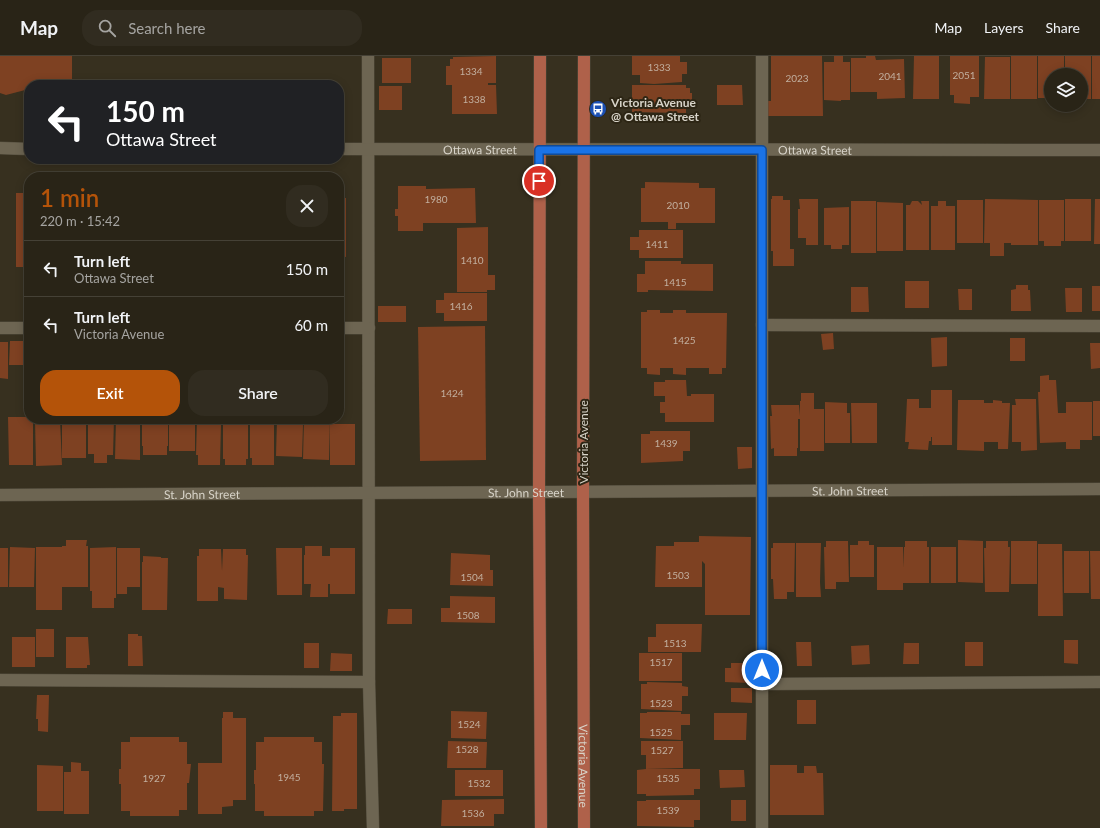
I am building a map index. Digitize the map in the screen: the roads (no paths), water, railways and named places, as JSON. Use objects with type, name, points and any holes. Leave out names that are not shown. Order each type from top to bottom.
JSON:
[{"type":"main road","points":[[540,56],[539,492],[541,828]]},
{"type":"main road","name":"Victoria Avenue","points":[[584,56],[584,828]]},
{"type":"street","points":[[368,56],[369,682],[373,828]]},
{"type":"street","points":[[762,56],[762,828]]},
{"type":"street","points":[[0,148],[24,149]]},
{"type":"street","name":"Ottawa Street","points":[[344,149],[1100,150]]},
{"type":"street","points":[[762,325],[1100,326]]},
{"type":"street","points":[[0,328],[24,328]]},
{"type":"street","points":[[344,328],[369,328]]},
{"type":"street","name":"St. John Street","points":[[0,495],[1100,489]]},
{"type":"street","points":[[0,680],[369,682]]},
{"type":"street","points":[[762,684],[1100,682]]},
{"type":"place","name":"Victoria Avenue @ Ottawa Street","points":[[598,109]]}]
